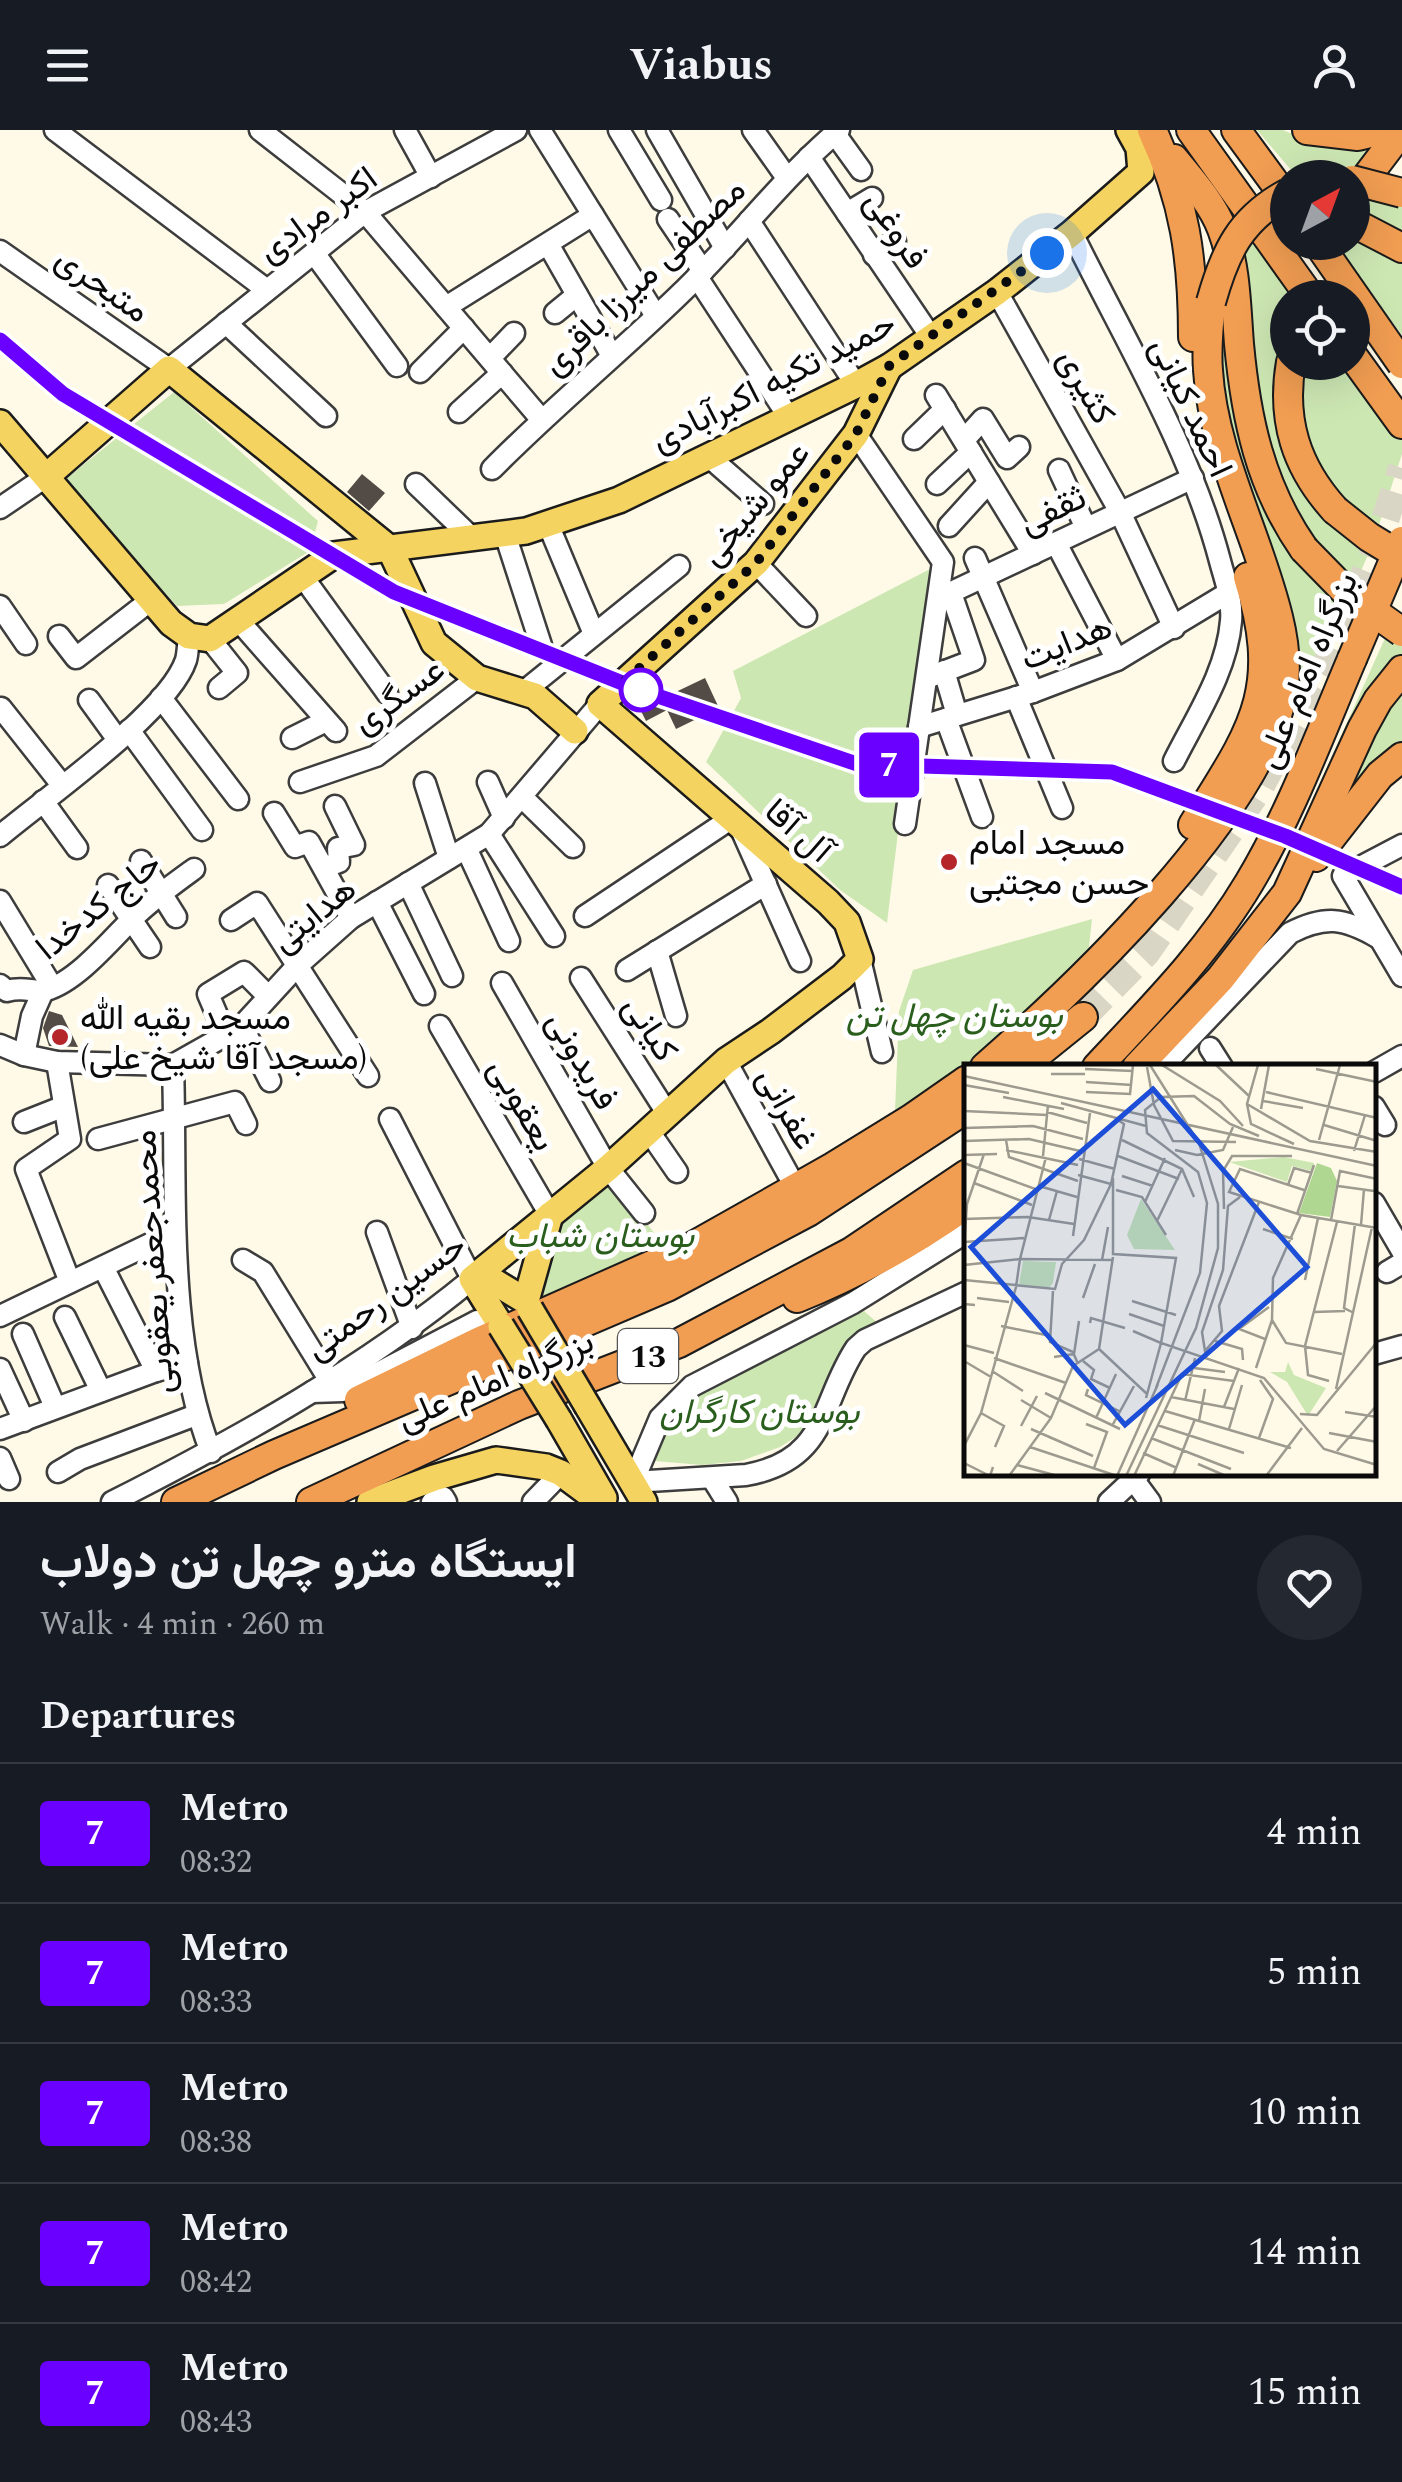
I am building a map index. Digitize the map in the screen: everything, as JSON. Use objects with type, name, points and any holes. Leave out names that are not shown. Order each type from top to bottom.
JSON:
[{"type":"highway","points":[[1152,130],[1198,188],[1223,232],[1232,268],[1244,385],[1258,457],[1270,492],[1304,549],[1346,593],[1402,632]]},
{"type":"highway","points":[[1143,912],[1253,723],[1263,688],[1264,666],[1254,595],[1214,474],[1196,402],[1193,307],[1181,202],[1152,130]]},
{"type":"highway","points":[[1191,130],[1298,280]]},
{"type":"highway","points":[[1308,130],[1358,136],[1384,130]]},
{"type":"highway","points":[[1370,172],[1402,130]]},
{"type":"highway","points":[[1248,146],[1270,165]]},
{"type":"highway","points":[[1248,146],[1270,176]]},
{"type":"highway","points":[[1370,185],[1402,193]]},
{"type":"highway","points":[[988,1064],[1050,1011],[1143,912],[1206,837],[1249,774],[1282,694],[1283,644],[1262,562],[1220,438],[1208,369],[1212,302],[1222,263],[1248,222],[1270,202]]},
{"type":"highway","points":[[1370,231],[1402,248]]},
{"type":"highway","points":[[1330,260],[1402,364]]},
{"type":"highway","points":[[1290,380],[1287,410],[1291,436],[1310,480],[1335,510],[1368,537],[1402,557]]},
{"type":"highway","points":[[1370,380],[1402,424]]},
{"type":"highway","name":"بزرگراه امام علی","points":[[1100,1064],[1169,990],[1250,882],[1298,783],[1402,541]]},
{"type":"highway","points":[[1295,880],[1362,729],[1378,700],[1402,670]]},
{"type":"highway","points":[[1140,1064],[1220,979],[1380,775],[1402,757]]},
{"type":"highway","points":[[1025,1064],[1083,1017]]},
{"type":"highway","points":[[274,1455],[315,1422],[478,1342],[688,1248],[833,1167],[964,1082]]},
{"type":"highway","name":"بزرگراه امام علی","points":[[176,1502],[274,1455],[667,1287],[808,1212],[964,1110]]},
{"type":"highway","name":"بزرگراه امام علی","points":[[310,1502],[519,1405],[679,1343],[850,1252],[964,1176]]},
{"type":"highway","points":[[679,1343],[831,1284],[934,1228],[964,1206]]},
{"type":"main road","name":"حمید تکیه اکبرآبادی","points":[[199,638],[239,621],[334,555],[505,534],[548,524],[619,500],[856,385],[998,292],[1072,234],[1141,172],[1139,148],[1129,130]]},
{"type":"main road","name":"عمو شیخی","points":[[600,704],[756,563],[856,434],[889,366]]},
{"type":"main road","points":[[48,476],[169,369],[390,548],[434,643],[477,678],[535,696],[575,731]]},
{"type":"main road","points":[[0,423],[151,600],[199,638]]},
{"type":"main road","name":"آل آقا","points":[[600,704],[847,922],[860,959]]},
{"type":"main road","name":"حسین رحمتی","points":[[476,1276],[608,1168],[726,1062],[860,959]]},
{"type":"main road","points":[[528,1305],[550,1215]]},
{"type":"main road","points":[[476,1276],[528,1305],[639,1492]]},
{"type":"main road","points":[[476,1276],[603,1502]]},
{"type":"main road","points":[[370,1502],[496,1460],[523,1462],[561,1473],[603,1502]]},
{"type":"street","points":[[55,130],[267,290]]},
{"type":"street","points":[[260,130],[365,212],[542,419]]},
{"type":"street","points":[[405,130],[430,176]]},
{"type":"street","points":[[540,130],[656,316]]},
{"type":"street","points":[[619,130],[700,274],[788,416]]},
{"type":"street","points":[[657,130],[725,248]]},
{"type":"street","points":[[753,130],[787,178]]},
{"type":"street","name":"اکبر مرادی","points":[[169,369],[365,212],[513,131]]},
{"type":"street","points":[[837,132],[861,170]]},
{"type":"street","name":"مصطفی میرزا باقری","points":[[492,470],[700,274],[787,178],[837,132]]},
{"type":"street","name":"فروغی","points":[[809,157],[931,337]]},
{"type":"street","points":[[847,214],[872,198]]},
{"type":"street","points":[[446,307],[593,216]]},
{"type":"street","points":[[749,222],[856,385]]},
{"type":"street","name":"احمد کیانی","points":[[1072,234],[1193,478],[1228,593],[1232,616],[1228,649],[1174,761]]},
{"type":"street","points":[[874,255],[895,241]]},
{"type":"street","points":[[548,244],[612,356]]},
{"type":"street","name":"متبحری","points":[[0,251],[169,369]]},
{"type":"street","points":[[314,253],[397,366]]},
{"type":"street","name":"کثیری","points":[[998,292],[1120,512],[1174,628]]},
{"type":"street","points":[[555,313],[577,295]]},
{"type":"street","points":[[226,324],[326,416]]},
{"type":"street","points":[[420,372],[464,328]]},
{"type":"street","points":[[580,345],[599,333]]},
{"type":"street","points":[[459,412],[496,365],[514,334]]},
{"type":"street","points":[[914,440],[940,402],[1033,554]]},
{"type":"street","points":[[938,484],[983,419],[1008,458],[1019,447]]},
{"type":"street","points":[[856,434],[942,562],[945,596],[936,675],[919,727],[905,824]]},
{"type":"street","points":[[708,456],[762,504]]},
{"type":"street","points":[[1059,470],[1086,528]]},
{"type":"street","points":[[0,508],[48,476]]},
{"type":"street","name":"ثقفی","points":[[945,596],[979,568],[1033,554],[1193,478]]},
{"type":"street","points":[[948,526],[990,482]]},
{"type":"street","points":[[416,484],[472,538]]},
{"type":"street","points":[[548,524],[594,634]]},
{"type":"street","points":[[505,534],[541,646]]},
{"type":"street","points":[[1056,543],[1117,660]]},
{"type":"street","points":[[756,563],[806,616]]},
{"type":"street","points":[[522,693],[679,566]]},
{"type":"street","points":[[979,568],[1062,808]]},
{"type":"street","points":[[303,576],[387,693]]},
{"type":"street","name":"هدایت","points":[[919,727],[1025,695],[1117,660],[1228,593]]},
{"type":"street","points":[[936,675],[974,660],[945,596]]},
{"type":"street","points":[[60,636],[76,658],[151,600]]},
{"type":"street","points":[[0,606],[14,640]]},
{"type":"street","points":[[239,621],[331,726],[292,738]]},
{"type":"street","points":[[3,826],[43,801],[123,735],[161,698],[199,638],[238,673],[219,688]]},
{"type":"street","points":[[936,675],[982,817]]},
{"type":"street","name":"عسگری","points":[[300,782],[376,756],[477,678]]},
{"type":"street","points":[[161,698],[238,800]]},
{"type":"street","points":[[89,700],[202,830]]},
{"type":"street","name":"هدایتی","points":[[173,1066],[242,1026],[296,966],[351,918],[489,834],[524,798],[600,704]]},
{"type":"street","points":[[1,708],[62,785]]},
{"type":"street","points":[[488,782],[504,818]]},
{"type":"street","points":[[425,783],[458,854],[509,941]]},
{"type":"street","points":[[524,798],[573,846]]},
{"type":"street","points":[[43,801],[77,848]]},
{"type":"street","points":[[326,868],[339,862],[338,848],[354,845],[335,806]]},
{"type":"street","points":[[274,813],[295,846],[309,842],[351,918]]},
{"type":"street","points":[[585,916],[736,821],[800,960]]},
{"type":"street","points":[[489,834],[554,936]]},
{"type":"street","points":[[1402,846],[1344,876],[1402,976]]},
{"type":"street","points":[[141,861],[176,917]]},
{"type":"street","name":"حاج کدخدا","points":[[44,991],[63,982],[110,944],[162,892],[194,869]]},
{"type":"street","points":[[408,883],[452,976]]},
{"type":"street","points":[[627,970],[766,884]]},
{"type":"street","points":[[108,886],[150,946]]},
{"type":"street","points":[[0,901],[48,980],[32,1016],[24,1055]]},
{"type":"street","points":[[232,920],[257,902],[368,1076]]},
{"type":"street","points":[[377,902],[424,994]]},
{"type":"street","points":[[1165,1064],[1290,933],[1313,921],[1337,920],[1378,938]]},
{"type":"street","points":[[657,951],[676,1016]]},
{"type":"street","name":"آل آقا","points":[[860,959],[882,1052]]},
{"type":"street","points":[[217,1014],[208,994],[244,972],[268,996]]},
{"type":"street","name":"کیانی","points":[[581,978],[658,1121],[677,1172]]},
{"type":"street","name":"فریدونی","points":[[502,984],[608,1168],[644,1213]]},
{"type":"street","points":[[0,985],[7,990],[22,986],[44,991]]},
{"type":"street","points":[[242,1026],[270,1081]]},
{"type":"street","name":"یعقوبی","points":[[440,1026],[550,1215]]},
{"type":"street","points":[[0,1045],[56,1062],[173,1066]]},
{"type":"street","points":[[1210,1048],[1220,1064]]},
{"type":"street","points":[[1377,1070],[1402,1056]]},
{"type":"street","points":[[56,1062],[70,1140],[26,1169],[70,1282]]},
{"type":"street","name":"غفرانی","points":[[726,1062],[794,1185]]},
{"type":"street","name":"محمدجعفر یعقوبی","points":[[173,1066],[179,1283],[196,1415],[211,1452]]},
{"type":"street","points":[[98,1139],[236,1102],[246,1124]]},
{"type":"street","points":[[24,1122],[62,1107]]},
{"type":"street","points":[[390,1119],[476,1276]]},
{"type":"street","points":[[1377,1210],[1392,1239]]},
{"type":"street","points":[[376,1232],[412,1328]]},
{"type":"street","points":[[964,1234],[853,1303],[692,1386],[660,1418],[639,1492],[764,1472],[783,1462],[818,1432],[856,1348],[865,1340],[964,1293]]},
{"type":"street","points":[[0,1316],[154,1242]]},
{"type":"street","points":[[243,1260],[262,1272],[330,1381]]},
{"type":"street","points":[[103,1267],[156,1371]]},
{"type":"street","name":"حسین رحمتی","points":[[112,1502],[211,1452],[330,1381],[412,1328],[476,1276]]},
{"type":"street","points":[[65,1317],[101,1391]]},
{"type":"street","points":[[310,1392],[344,1391],[457,1330],[478,1321],[500,1324]]},
{"type":"street","points":[[23,1334],[55,1407]]},
{"type":"street","points":[[1377,1353],[1402,1346]]},
{"type":"street","points":[[0,1429],[187,1363]]},
{"type":"street","points":[[0,1369],[24,1420]]},
{"type":"street","points":[[58,1472],[80,1459],[196,1415]]},
{"type":"street","points":[[0,1458],[9,1478]]},
{"type":"street","points":[[533,1502],[561,1473]]},
{"type":"street","points":[[1110,1502],[1136,1477],[1150,1502]]},
{"type":"street","points":[[712,1478],[727,1502]]},
{"type":"green space","points":[[1257,130],[1283,130],[1304,139],[1373,144],[1365,160],[1283,160]]},
{"type":"green space","points":[[1370,192],[1402,200],[1402,241],[1370,224]]},
{"type":"green space","points":[[1251,230],[1288,280],[1270,280],[1270,380],[1281,380],[1281,410],[1371,548],[1354,587],[1295,520],[1266,451],[1243,296],[1244,239]]},
{"type":"green space","points":[[1370,238],[1402,255],[1402,335],[1370,292],[1370,280],[1361,280],[1347,260],[1370,260]]},
{"type":"green space","points":[[1220,302],[1234,405],[1254,480],[1281,529],[1347,606],[1277,738],[1290,687],[1218,392]]},
{"type":"green space","points":[[1299,380],[1360,380],[1402,439],[1402,454],[1376,534],[1354,519],[1303,453]]},
{"type":"green space","points":[[174,392],[318,521],[310,551],[224,604],[177,606],[63,481]]},
{"type":"green space","points":[[930,569],[887,923],[840,890],[706,762],[741,698],[733,671]]},
{"type":"green space","points":[[1386,636],[1402,644],[1402,662],[1291,847]]},
{"type":"green space","points":[[1402,681],[1402,746],[1319,840]]},
{"type":"green space","name":"بوستان چهل تن","points":[[1092,919],[1088,956],[980,1064],[964,1064],[964,1070],[913,1119],[895,1111],[899,1011],[913,970]]},
{"type":"green space","name":"بوستان شباب","points":[[608,1174],[666,1248],[540,1306],[555,1222]]},
{"type":"green space","name":"بوستان کارگران","points":[[864,1311],[880,1325],[848,1340],[815,1425],[780,1447],[741,1461],[702,1465],[655,1461],[670,1423],[704,1392]]},
{"type":"building","points":[[362,474],[385,493],[369,511],[347,492]]},
{"type":"building","points":[[705,678],[719,708],[676,729],[667,710],[646,721],[640,709]]},
{"type":"building","name":"مسجد بقیه الله (مسجد آقا شیخ علی)","points":[[49,1011],[62,1015],[78,1047],[49,1046],[43,1028]]},
{"type":"tunnel","points":[[1083,1017],[1146,953],[1259,789],[1331,655],[1377,545],[1402,468]]},
{"type":"metro line","name":"7","points":[[0,340],[63,394],[394,592],[640,690],[857,764],[1112,772],[1285,836],[1402,887]]},
{"type":"place","name":"مسجد امام حسن مجتبی","points":[[949,862]]},
{"type":"place","name":"مسجد بقیه الله (مسجد آقا شیخ علی)","points":[[60,1037]]},
{"type":"route","points":[[641,690],[626,680],[756,563],[856,434],[889,366],[998,292],[1047,253]]}]
